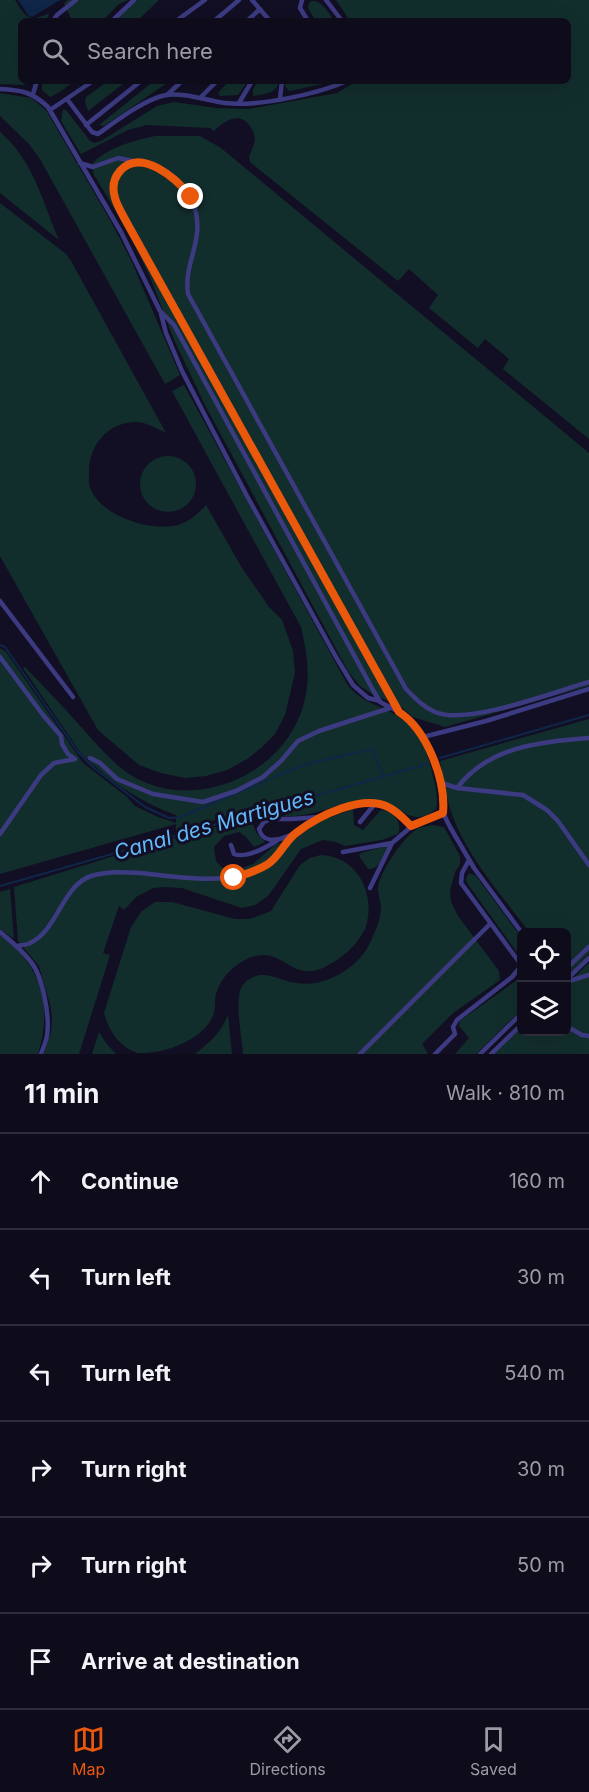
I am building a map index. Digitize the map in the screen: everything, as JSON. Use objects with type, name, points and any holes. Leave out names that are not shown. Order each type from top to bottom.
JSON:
[{"type":"lane","points":[[55,18],[76,0]]},
{"type":"lane","points":[[115,18],[134,0]]},
{"type":"lane","points":[[180,18],[205,0]]},
{"type":"lane","points":[[218,18],[239,0]]},
{"type":"lane","points":[[252,0],[268,18]]},
{"type":"lane","points":[[302,0],[300,8],[306,18]]},
{"type":"lane","points":[[326,0],[340,18]]},
{"type":"lane","points":[[250,18],[260,9]]},
{"type":"lane","points":[[33,94],[36,84]]},
{"type":"lane","points":[[50,110],[88,84]]},
{"type":"lane","points":[[86,125],[137,84]]},
{"type":"lane","points":[[66,99],[92,132],[98,134],[146,104],[167,95],[179,84]]},
{"type":"lane","points":[[200,98],[214,84]]},
{"type":"lane","points":[[238,103],[250,84]]},
{"type":"lane","points":[[280,98],[282,84]]},
{"type":"lane","points":[[167,95],[238,103],[280,98],[331,88],[340,84]]},
{"type":"lane","points":[[0,89],[16,89],[33,94],[50,110],[121,232],[160,311],[166,333],[182,370],[247,496],[336,657],[353,684],[368,698],[399,712],[416,726],[437,770],[443,813],[469,860],[518,928]]},
{"type":"lane","points":[[80,163],[93,167],[118,158],[148,164],[170,175],[191,197],[199,219],[198,235],[187,283],[188,294],[406,689],[418,702],[436,713],[456,717],[483,713],[589,682]]},
{"type":"lane","points":[[137,162],[126,165],[118,173],[113,183],[115,199],[399,712]]},
{"type":"lane","points":[[160,311],[174,325],[380,702]]},
{"type":"lane","points":[[0,601],[73,697]]},
{"type":"lane","points":[[0,657],[61,736],[62,744],[68,754],[76,759],[54,763],[41,775],[0,834]]},
{"type":"lane","points":[[423,737],[486,721],[589,689]]},
{"type":"lane","points":[[90,758],[100,763],[117,779],[153,794],[203,802],[237,790],[263,777],[298,741],[319,731],[390,708]]},
{"type":"lane","points":[[457,788],[466,776],[480,765],[522,747],[544,741],[589,738]]},
{"type":"lane","points":[[439,782],[457,788],[514,793],[536,802],[558,820],[589,865]]},
{"type":"lane","points":[[231,845],[234,854],[240,856],[294,834],[320,817],[341,808],[360,804],[390,808],[411,826]]},
{"type":"lane","points":[[360,822],[374,805]]},
{"type":"lane","points":[[370,888],[392,843],[411,826],[443,813]]},
{"type":"lane","points":[[281,838],[264,837],[259,829],[264,822],[271,819],[320,817]]},
{"type":"lane","points":[[17,946],[30,943],[41,934],[76,886],[90,877],[116,872],[234,878],[256,872],[271,862],[294,834]]},
{"type":"lane","points":[[343,852],[392,843]]},
{"type":"lane","points":[[469,860],[462,873],[461,883],[517,961]]},
{"type":"lane","points":[[360,1054],[490,924]]},
{"type":"lane","points":[[0,932],[33,964],[42,988],[47,1014],[47,1035],[41,1054]]},
{"type":"lane","points":[[571,965],[589,946]]},
{"type":"lane","points":[[571,977],[589,958]]},
{"type":"lane","points":[[435,1054],[455,1034],[453,1027],[457,1020],[517,971]]},
{"type":"lane","points":[[571,980],[589,975]]},
{"type":"lane","points":[[480,1054],[517,1018]]},
{"type":"lane","points":[[571,1028],[582,1035],[589,1036]]},
{"type":"lane","points":[[491,1054],[517,1029]]},
{"type":"green space","points":[[0,0],[15,0],[25,15],[32,18],[18,18],[18,84],[25,84],[23,85],[0,84]]},
{"type":"green space","points":[[68,0],[128,0],[119,4],[105,18],[71,18],[64,3]]},
{"type":"green space","points":[[137,0],[159,0],[140,18],[117,18]]},
{"type":"green space","points":[[336,0],[589,0],[589,439],[503,369],[509,359],[485,339],[478,348],[429,308],[438,295],[409,269],[398,281],[250,162],[255,138],[246,121],[232,119],[214,131],[210,128],[147,125],[128,130],[81,154],[61,121],[63,109],[90,141],[95,143],[157,106],[174,102],[216,108],[248,109],[337,93],[352,84],[571,84],[571,18],[348,18]]},
{"type":"green space","points":[[316,1],[333,18],[314,18],[308,8],[309,3]]},
{"type":"green space","points":[[49,13],[48,18],[37,18]]},
{"type":"green space","points":[[70,84],[50,97],[42,90],[42,85]]},
{"type":"green space","points":[[104,84],[123,84],[88,111],[86,97]]},
{"type":"green space","points":[[150,84],[166,84],[104,126],[99,125]]},
{"type":"green space","points":[[226,84],[246,84],[238,95],[220,96],[218,93]]},
{"type":"green space","points":[[256,84],[278,84],[273,91],[266,94],[253,96]]},
{"type":"green space","points":[[285,84],[323,84],[289,91]]},
{"type":"green space","points":[[0,93],[31,98],[46,110],[131,260],[180,375],[165,384],[40,159],[29,144],[0,116]]},
{"type":"green space","points":[[0,132],[12,143],[29,169],[59,240],[0,193]]},
{"type":"green space","points":[[155,136],[200,136],[221,148],[589,453],[589,686],[445,727],[413,717],[400,706],[372,694],[360,686],[348,671],[205,405],[175,342],[150,277],[129,233],[94,175],[92,164],[98,158],[113,149]]},
{"type":"green space","points":[[0,203],[66,254],[166,433],[147,424],[136,422],[117,426],[102,437],[96,445],[90,463],[89,484],[95,497],[116,514],[157,527],[181,524],[195,516],[206,505],[242,568],[269,607],[282,620],[293,651],[295,673],[285,715],[275,734],[261,748],[227,770],[206,776],[185,778],[161,773],[139,765],[98,730],[0,556]]},
{"type":"green space","points":[[184,385],[347,684],[362,698],[391,712],[408,724],[419,738],[428,756],[435,783],[436,809],[419,817],[406,814],[385,803],[365,801],[308,814],[285,816],[277,801],[176,832],[176,824],[0,874],[0,648],[6,652],[83,763],[127,797],[135,806],[176,823],[176,815],[150,804],[125,789],[101,772],[80,752],[23,668],[25,667],[119,767],[134,777],[159,787],[185,790],[211,788],[236,780],[259,767],[279,749],[294,728],[304,703],[307,665],[301,627],[172,391]]},
{"type":"green space","points":[[168,456],[179,458],[188,464],[194,473],[196,484],[194,495],[188,504],[179,510],[168,512],[157,510],[148,504],[142,495],[140,484],[142,473],[148,464],[157,458]]},
{"type":"green space","points":[[589,719],[589,954],[571,972],[571,928],[526,928],[465,843],[447,796],[440,761]]},
{"type":"green space","points":[[353,809],[354,825],[363,830],[381,810],[390,813],[398,822],[398,834],[382,840],[345,846],[323,840],[301,849],[268,896],[255,905],[242,908],[182,888],[165,887],[153,888],[136,897],[124,910],[119,906],[103,953],[110,955],[79,1054],[44,1054],[51,1033],[50,1004],[39,966],[18,941],[14,887],[156,843],[254,817],[253,825],[257,834],[265,842],[254,847],[239,832],[224,836],[214,847],[216,861],[225,871],[238,870],[253,864],[275,845],[297,837],[320,821]]},
{"type":"green space","points":[[432,825],[444,827],[460,856],[460,864],[450,890],[451,902],[458,916],[499,971],[500,980],[453,1013],[422,1044],[428,1054],[243,1054],[239,1001],[243,984],[261,975],[307,984],[329,979],[350,967],[366,951],[376,928],[381,906],[379,881],[388,864],[413,832]]},
{"type":"green space","points":[[388,847],[379,865],[368,869],[359,856],[361,853]]},
{"type":"green space","points":[[321,855],[345,862],[354,870],[366,891],[368,916],[365,929],[348,951],[328,966],[313,971],[303,971],[272,956],[253,957],[235,966],[223,978],[216,993],[214,1013],[209,1023],[193,1038],[172,1048],[149,1053],[138,1053],[120,1042],[112,1032],[104,1013],[131,927],[142,911],[155,902],[172,902],[235,919],[250,919],[271,911],[300,865],[310,858]]},
{"type":"green space","points":[[469,873],[476,876],[517,932],[517,952],[467,883]]},
{"type":"green space","points":[[10,889],[14,939],[0,929],[0,892]]},
{"type":"green space","points":[[0,935],[26,960],[40,988],[44,1003],[44,1019],[38,1054],[0,1054]]},
{"type":"green space","points":[[589,963],[589,1054],[494,1054],[517,1031],[517,1036],[571,1036],[571,980]]},
{"type":"green space","points":[[517,980],[517,1014],[476,1054],[455,1054],[469,1038],[459,1026],[460,1021]]},
{"type":"green space","points":[[228,1015],[232,1054],[195,1054],[210,1042]]},
{"type":"green space","points":[[99,1032],[106,1043],[116,1054],[92,1054]]},
{"type":"water","points":[[18,0],[60,0],[32,17],[28,15]]},
{"type":"waterway","points":[[0,645],[5,647],[78,752],[94,768],[145,807],[169,818],[181,817],[311,763],[372,749],[383,776]]},
{"type":"waterway","name":"Canal des Martigues","points":[[440,758],[589,715]]},
{"type":"waterway","name":"Canal des Martigues","points":[[0,886],[427,764]]},
{"type":"route","points":[[191,197],[170,175],[148,164],[137,162],[126,165],[118,173],[113,183],[115,199],[127,223],[196,344],[312,558],[399,712],[416,726],[428,746],[437,770],[444,806],[443,813],[411,826],[390,808],[383,805],[360,804],[341,808],[320,817],[294,834],[286,847],[271,862],[256,872],[234,878]]}]
